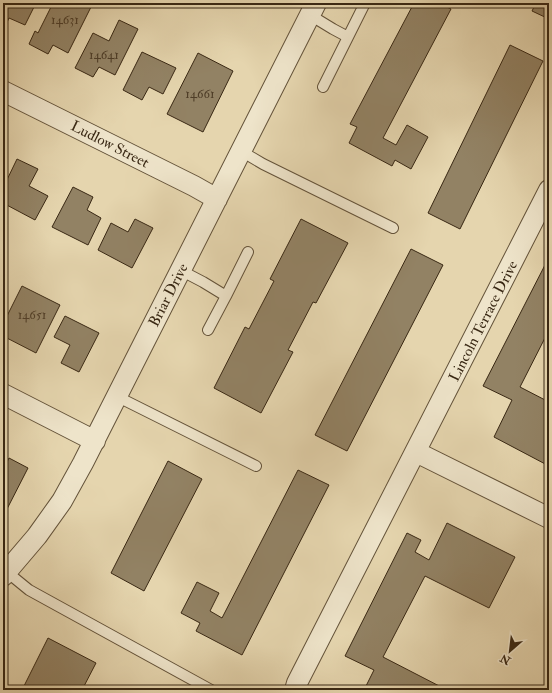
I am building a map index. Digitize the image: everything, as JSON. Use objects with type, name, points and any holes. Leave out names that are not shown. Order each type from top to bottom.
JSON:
[{"type":"street","name":"Briar Drive","points":[[5,574],[37,536],[62,501],[95,441],[116,396],[313,9]]},
{"type":"street","name":"Ludlow Street","points":[[3,91],[194,186],[217,199]]},
{"type":"street","name":"Lincoln Terrace Drive","points":[[296,690],[297,683],[549,190]]},
{"type":"street","points":[[3,394],[95,441]]},
{"type":"street","points":[[416,452],[549,518]]},
{"type":"lane","points":[[323,87],[365,3]]},
{"type":"lane","points":[[313,9],[348,37]]},
{"type":"lane","points":[[241,150],[263,164],[393,228]]},
{"type":"lane","points":[[208,330],[248,252]]},
{"type":"lane","points":[[180,270],[226,296]]},
{"type":"lane","points":[[116,396],[256,466]]},
{"type":"lane","points":[[5,574],[29,590],[211,690]]},
{"type":"building","points":[[3,3],[36,3],[25,25],[9,18],[3,31]]},
{"type":"building","points":[[53,3],[83,3],[91,7],[68,53],[53,45],[48,54],[29,44],[35,31],[38,33]]},
{"type":"building","points":[[414,3],[439,3],[451,9],[383,138],[396,145],[407,125],[428,137],[411,169],[395,160],[392,166],[349,143],[357,127],[350,124]]},
{"type":"building","points":[[536,3],[549,3],[549,19],[532,11]]},
{"type":"building","points":[[119,20],[138,29],[115,75],[99,67],[93,77],[75,68],[93,33],[109,41]]},
{"type":"building","points":[[510,45],[543,61],[460,229],[428,213]]},
{"type":"building","points":[[142,52],[176,68],[163,94],[149,87],[142,100],[123,90]]},
{"type":"building","points":[[198,53],[233,71],[203,132],[167,114]]},
{"type":"building","points":[[17,159],[38,169],[29,186],[48,196],[35,220],[3,203],[3,188]]},
{"type":"building","points":[[73,187],[93,197],[87,210],[101,218],[88,245],[52,227]]},
{"type":"building","points":[[135,219],[153,228],[132,268],[98,250],[111,223],[128,232]]},
{"type":"building","points":[[301,219],[348,243],[316,303],[313,302],[288,350],[293,352],[261,413],[214,388],[245,327],[249,329],[274,281],[270,279]]},
{"type":"building","points":[[411,249],[443,265],[347,451],[315,435]]},
{"type":"building","points":[[546,263],[549,265],[549,330],[520,387],[549,402],[549,466],[494,437],[512,400],[483,386]]},
{"type":"building","points":[[22,286],[60,305],[36,353],[3,336],[3,324]]},
{"type":"building","points":[[65,316],[99,333],[79,372],[61,363],[70,345],[54,337]]},
{"type":"building","points":[[9,458],[28,468],[7,509],[3,507],[3,470]]},
{"type":"building","points":[[168,461],[202,479],[144,591],[111,573]]},
{"type":"building","points":[[298,470],[329,485],[242,655],[196,631],[200,623],[181,613],[197,582],[219,593],[210,611],[222,618]]},
{"type":"building","points":[[447,523],[515,557],[489,608],[425,576],[383,657],[447,690],[364,690],[374,670],[345,656],[407,533],[421,540],[415,552],[429,560]]},
{"type":"building","points":[[48,638],[96,663],[82,690],[22,690]]}]
